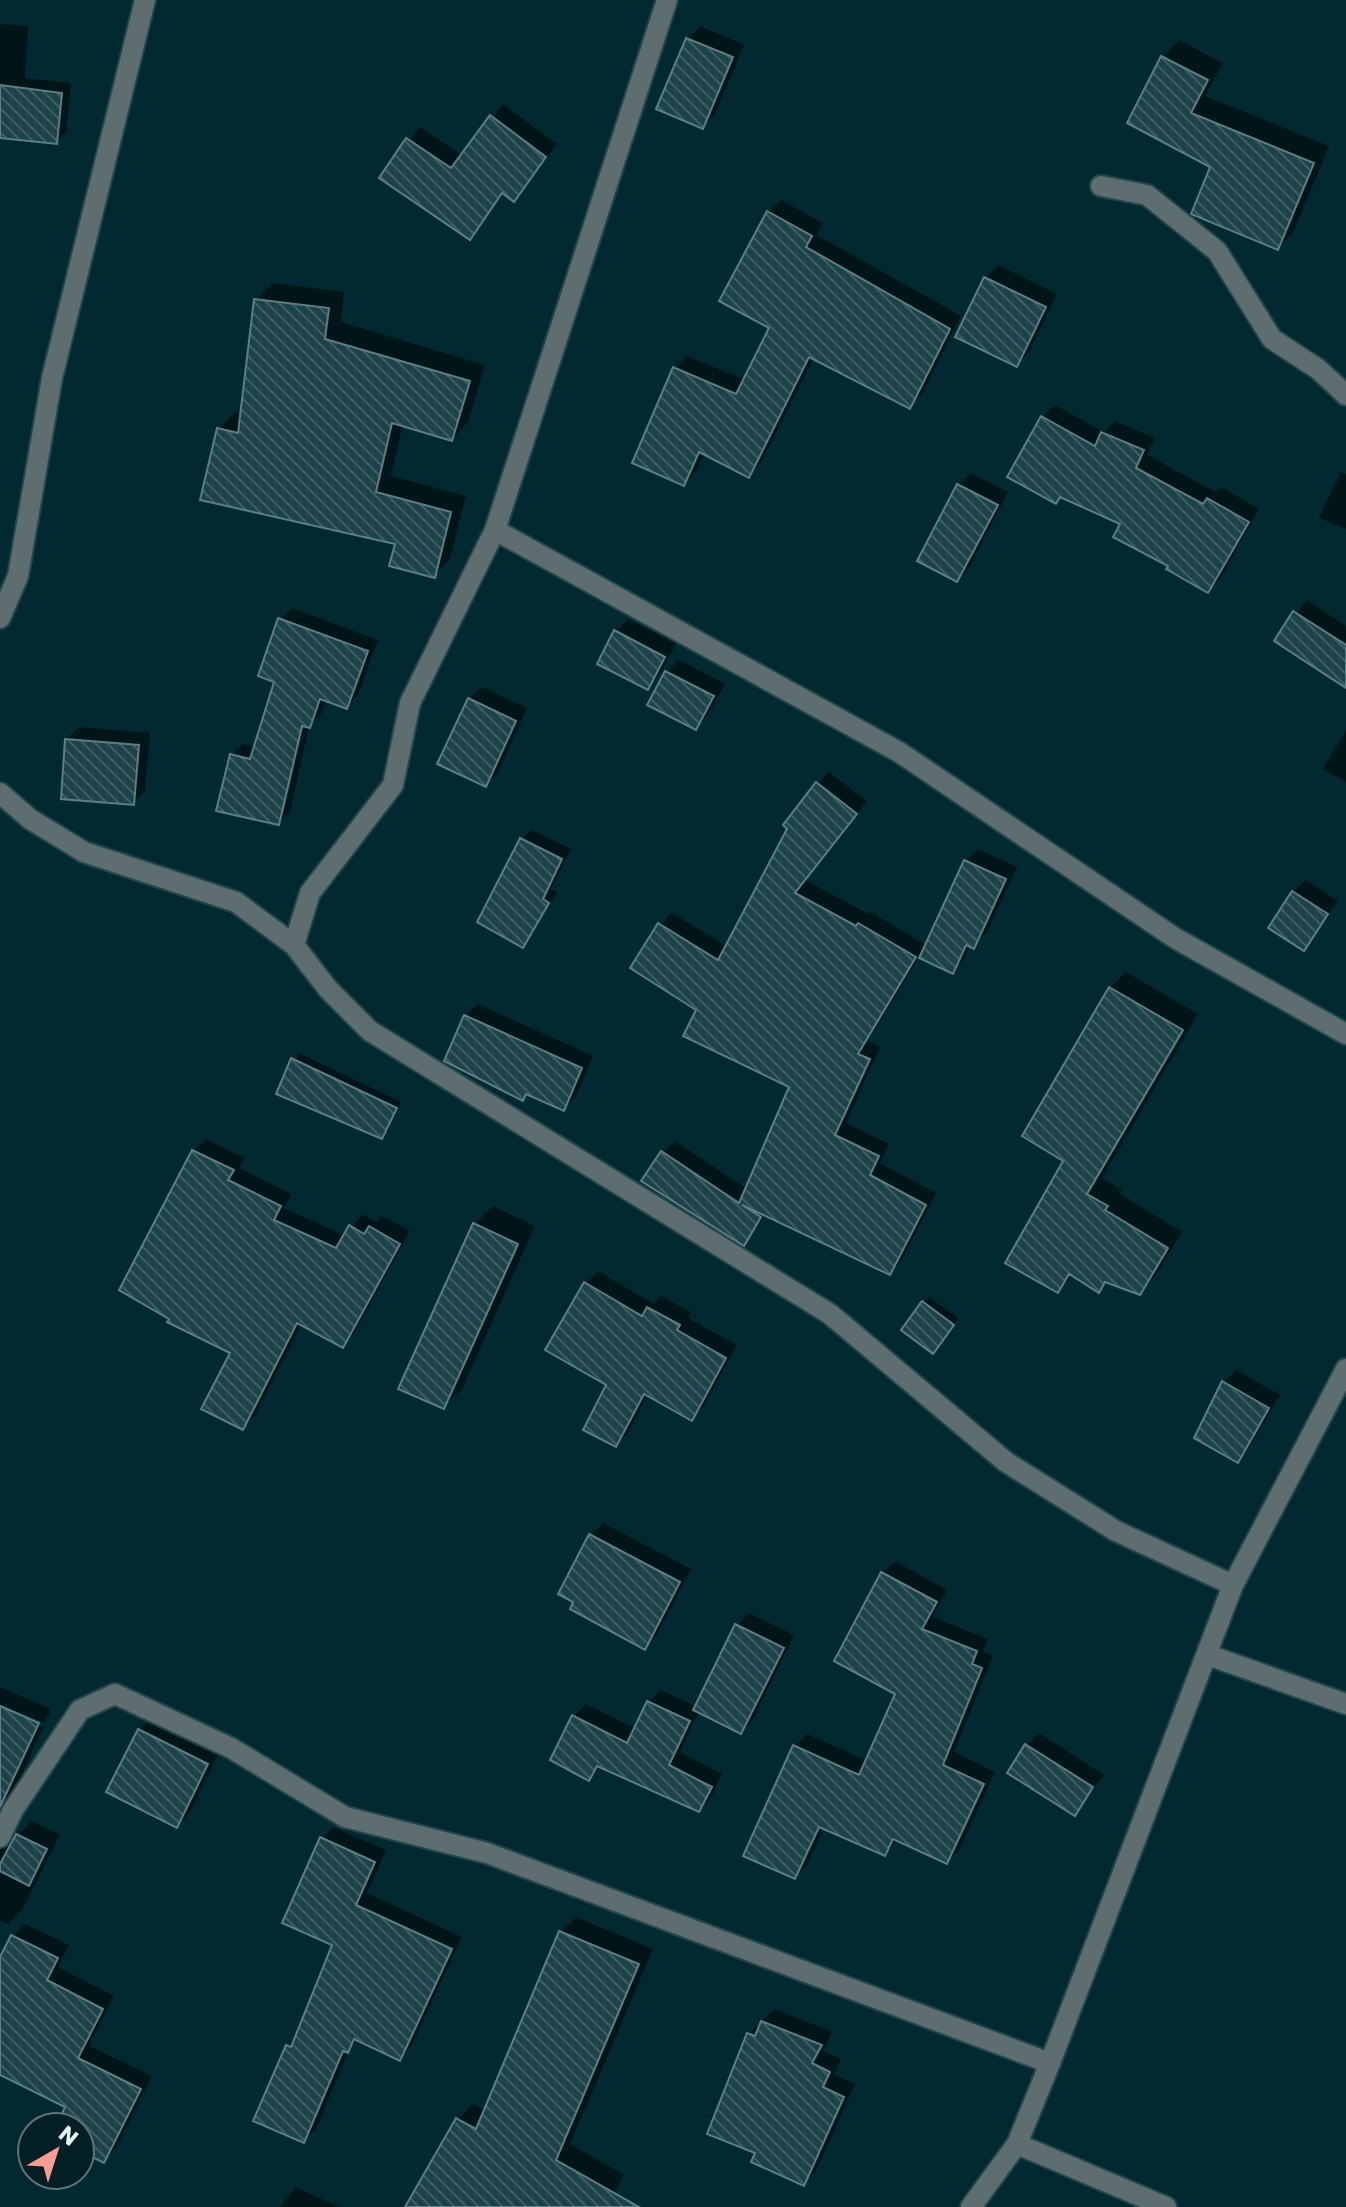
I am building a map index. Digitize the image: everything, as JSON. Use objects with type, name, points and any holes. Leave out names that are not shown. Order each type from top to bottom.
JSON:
[{"type":"street","points":[[0,618],[18,576],[52,378],[145,0]]},
{"type":"street","points":[[294,945],[310,893],[393,785],[410,703],[495,530],[667,0]]},
{"type":"street","points":[[1101,186],[1147,195],[1217,251],[1272,339],[1318,369],[1346,395]]},
{"type":"street","points":[[495,530],[899,752],[1175,938],[1346,1034]]},
{"type":"street","points":[[0,793],[30,819],[84,852],[236,902],[294,945],[328,989],[370,1031],[830,1314],[1006,1462],[1116,1531],[1233,1585]]},
{"type":"street","points":[[971,2207],[1017,2144],[1233,1585],[1346,1369]]},
{"type":"street","points":[[1208,1655],[1346,1704]]},
{"type":"street","points":[[0,1837],[13,1810],[80,1710],[115,1694],[231,1748],[345,1817],[487,1853],[1050,2063]]},
{"type":"street","points":[[1017,2144],[1166,2207]]},
{"type":"building","points":[[686,38],[733,57],[703,129],[656,109]]},
{"type":"building","points":[[1161,56],[1208,80],[1191,113],[1314,163],[1278,250],[1191,214],[1210,167],[1127,123]]},
{"type":"building","points":[[0,85],[62,93],[57,144],[0,138]]},
{"type":"building","points":[[490,115],[546,157],[514,202],[502,193],[470,240],[379,178],[406,138],[451,168]]},
{"type":"building","points":[[767,211],[812,236],[806,247],[950,329],[910,409],[809,357],[749,478],[699,452],[684,486],[632,463],[673,367],[736,394],[769,328],[719,301]]},
{"type":"building","points":[[984,277],[1046,307],[1017,367],[955,337]]},
{"type":"building","points":[[254,299],[329,308],[325,339],[470,381],[452,441],[392,423],[376,492],[451,512],[435,578],[389,566],[395,544],[200,500],[217,428],[238,433]]},
{"type":"building","points":[[1041,416],[1095,446],[1101,432],[1144,450],[1136,468],[1203,504],[1207,498],[1249,522],[1208,593],[1166,569],[1168,566],[1113,537],[1120,524],[1060,497],[1056,504],[1007,477]]},
{"type":"building","points":[[957,484],[998,505],[957,582],[917,561]]},
{"type":"building","points":[[1293,611],[1346,645],[1346,688],[1274,641]]},
{"type":"building","points":[[278,618],[368,651],[347,709],[320,699],[310,728],[302,726],[279,825],[216,811],[230,754],[250,759],[274,682],[258,676]]},
{"type":"building","points":[[614,630],[665,657],[648,690],[597,664]]},
{"type":"building","points":[[665,671],[714,696],[696,730],[647,705]]},
{"type":"building","points":[[468,698],[516,721],[486,787],[437,764]]},
{"type":"building","points":[[65,739],[139,745],[134,805],[61,799]]},
{"type":"building","points":[[816,782],[857,814],[795,893],[856,926],[858,923],[916,957],[858,1054],[870,1059],[835,1135],[879,1156],[870,1175],[926,1205],[890,1275],[742,1205],[761,1217],[744,1246],[641,1181],[661,1151],[739,1203],[789,1087],[683,1036],[696,1010],[630,968],[658,923],[718,960],[787,829],[783,825]]},
{"type":"building","points":[[520,838],[562,859],[543,899],[549,903],[523,948],[477,922]]},
{"type":"building","points":[[964,860],[1006,879],[974,949],[966,945],[953,974],[919,958]]},
{"type":"building","points":[[1292,891],[1328,914],[1304,951],[1268,928]]},
{"type":"building","points":[[1109,987],[1183,1030],[1087,1194],[1108,1206],[1105,1210],[1168,1248],[1140,1295],[1105,1282],[1099,1293],[1069,1274],[1058,1293],[1005,1263],[1063,1161],[1022,1136]]},
{"type":"building","points":[[464,1015],[582,1068],[564,1111],[526,1094],[523,1101],[444,1061]]},
{"type":"building","points":[[291,1058],[397,1108],[382,1139],[276,1094]]},
{"type":"building","points":[[192,1150],[234,1170],[228,1180],[281,1206],[274,1220],[336,1248],[349,1225],[364,1234],[369,1226],[400,1244],[343,1348],[297,1323],[243,1430],[201,1409],[230,1353],[167,1322],[169,1319],[119,1290]]},
{"type":"building","points":[[473,1223],[518,1244],[444,1409],[398,1389]]},
{"type":"building","points":[[584,1282],[642,1316],[647,1307],[680,1325],[677,1330],[726,1358],[692,1421],[644,1394],[616,1447],[583,1430],[606,1385],[545,1350]]},
{"type":"building","points":[[922,1301],[954,1325],[933,1354],[901,1330]]},
{"type":"building","points":[[1222,1381],[1269,1408],[1238,1463],[1194,1438]]},
{"type":"building","points":[[589,1534],[680,1582],[645,1650],[570,1609],[573,1602],[558,1594]]},
{"type":"building","points":[[881,1572],[937,1602],[922,1629],[977,1651],[972,1664],[982,1668],[943,1765],[984,1784],[947,1864],[893,1839],[885,1856],[819,1827],[795,1879],[743,1856],[793,1745],[859,1775],[895,1694],[834,1661]]},
{"type":"building","points":[[735,1624],[784,1648],[741,1734],[693,1710]]},
{"type":"building","points":[[647,1701],[690,1721],[669,1765],[712,1787],[699,1812],[597,1766],[589,1781],[550,1760],[572,1715],[627,1743]]},
{"type":"building","points":[[0,1706],[39,1723],[0,1807]]},
{"type":"building","points":[[138,1729],[208,1764],[177,1828],[106,1792]]},
{"type":"building","points":[[1025,1744],[1093,1787],[1075,1816],[1007,1773]]},
{"type":"building","points":[[16,1834],[47,1849],[29,1886],[0,1871],[0,1864]]},
{"type":"building","points":[[320,1837],[375,1862],[356,1905],[452,1949],[400,2061],[354,2039],[348,2053],[343,2051],[304,2143],[253,2121],[286,2045],[291,2047],[332,1945],[282,1923]]},
{"type":"building","points":[[559,1931],[639,1964],[556,2160],[639,2207],[405,2207],[456,2118],[476,2129]]},
{"type":"building","points":[[11,1935],[58,1958],[47,1980],[103,2009],[78,2058],[141,2089],[104,2163],[96,2159],[96,2111],[63,2111],[65,2107],[0,2075],[0,1957]]},
{"type":"building","points":[[761,2021],[822,2045],[812,2063],[830,2072],[823,2087],[844,2097],[804,2186],[751,2162],[755,2153],[707,2134],[747,2033],[755,2036]]}]
